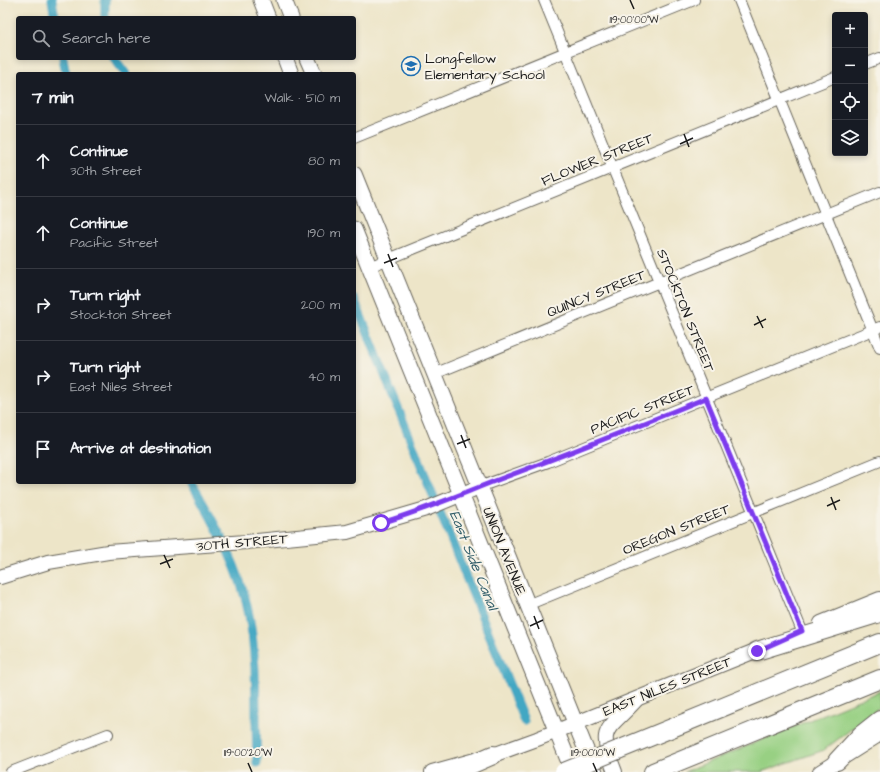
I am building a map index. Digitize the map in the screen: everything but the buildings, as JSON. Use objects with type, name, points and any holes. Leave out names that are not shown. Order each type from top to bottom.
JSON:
[{"type":"highway","points":[[757,651],[880,613]]},
{"type":"highway","points":[[564,772],[880,643]]},
{"type":"highway","points":[[653,772],[880,679]]},
{"type":"highway","points":[[838,766],[861,735],[880,720]]},
{"type":"highway","points":[[454,772],[493,755]]},
{"type":"main road","points":[[261,0],[267,16]]},
{"type":"main road","points":[[284,0],[290,16]]},
{"type":"main road","points":[[286,60],[290,72]]},
{"type":"main road","points":[[308,60],[313,72]]},
{"type":"main road","name":"UNION AVENUE","points":[[356,179],[527,605],[565,727],[573,772]]},
{"type":"main road","name":"UNION AVENUE","points":[[356,234],[461,495],[565,727],[595,772]]},
{"type":"main road","name":"30TH STREET","points":[[0,577],[48,562],[74,557],[347,532],[426,509],[479,487]]},
{"type":"main road","name":"EAST NILES STREET","points":[[432,772],[493,755],[757,651],[880,599]]},
{"type":"main road","points":[[616,772],[604,740],[606,731],[640,697]]},
{"type":"main road","points":[[820,772],[838,766],[880,734]]},
{"type":"street","name":"STOCKTON STREET","points":[[544,0],[802,631]]},
{"type":"street","points":[[356,137],[694,0]]},
{"type":"street","points":[[739,0],[826,214],[876,328],[880,348]]},
{"type":"street","points":[[868,63],[880,58]]},
{"type":"street","name":"FLOWER STREET","points":[[369,267],[832,78]]},
{"type":"street","name":"QUINCY STREET","points":[[434,374],[880,192]]},
{"type":"street","name":"PACIFIC STREET","points":[[479,487],[548,462],[876,328]]},
{"type":"street","name":"OREGON STREET","points":[[527,605],[880,461]]},
{"type":"street","points":[[11,772],[108,734]]},
{"type":"green space","points":[[880,691],[880,707],[824,750],[761,772],[684,772]]},
{"type":"waterway","points":[[52,0],[55,16]]},
{"type":"waterway","name":"East Side Canal","points":[[105,0],[105,16]]},
{"type":"waterway","points":[[63,60],[66,72]]},
{"type":"waterway","name":"East Side Canal","points":[[116,60],[124,72]]},
{"type":"waterway","name":"East Side Canal","points":[[356,304],[524,721]]},
{"type":"waterway","points":[[192,484],[226,546],[240,580],[245,597],[254,651],[257,763]]},
{"type":"place","name":"Longfellow Elementary School","points":[[411,66]]},
{"type":"route","points":[[381,523],[426,509],[500,479],[548,462],[706,398],[802,631],[757,651]]}]
